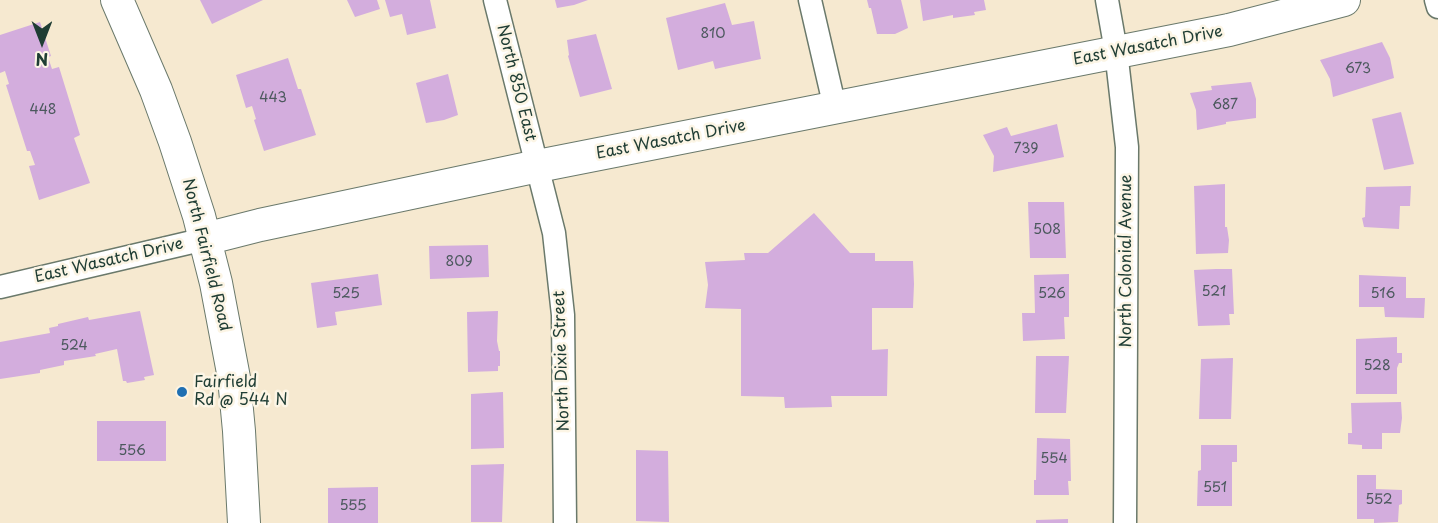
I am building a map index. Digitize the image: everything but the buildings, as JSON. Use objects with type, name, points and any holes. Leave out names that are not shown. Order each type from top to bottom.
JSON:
[{"type":"street","name":"North Fairfield Road","points":[[117,0],[166,116],[205,239],[234,378],[243,523]]},
{"type":"street","name":"North 850 East","points":[[495,0],[538,166]]},
{"type":"street","points":[[810,0],[835,108]]},
{"type":"street","name":"North Colonial Avenue","points":[[1107,0],[1116,51],[1127,147],[1125,523]]},
{"type":"street","name":"East Wasatch Drive","points":[[0,287],[260,225],[538,166],[1248,26],[1344,0]]},
{"type":"street","points":[[1436,0],[1438,7]]},
{"type":"street","name":"North Dixie Street","points":[[538,166],[554,233],[563,315],[565,523]]},
{"type":"place","name":"Fairfield Rd @ 544 N","points":[[182,392]]}]
